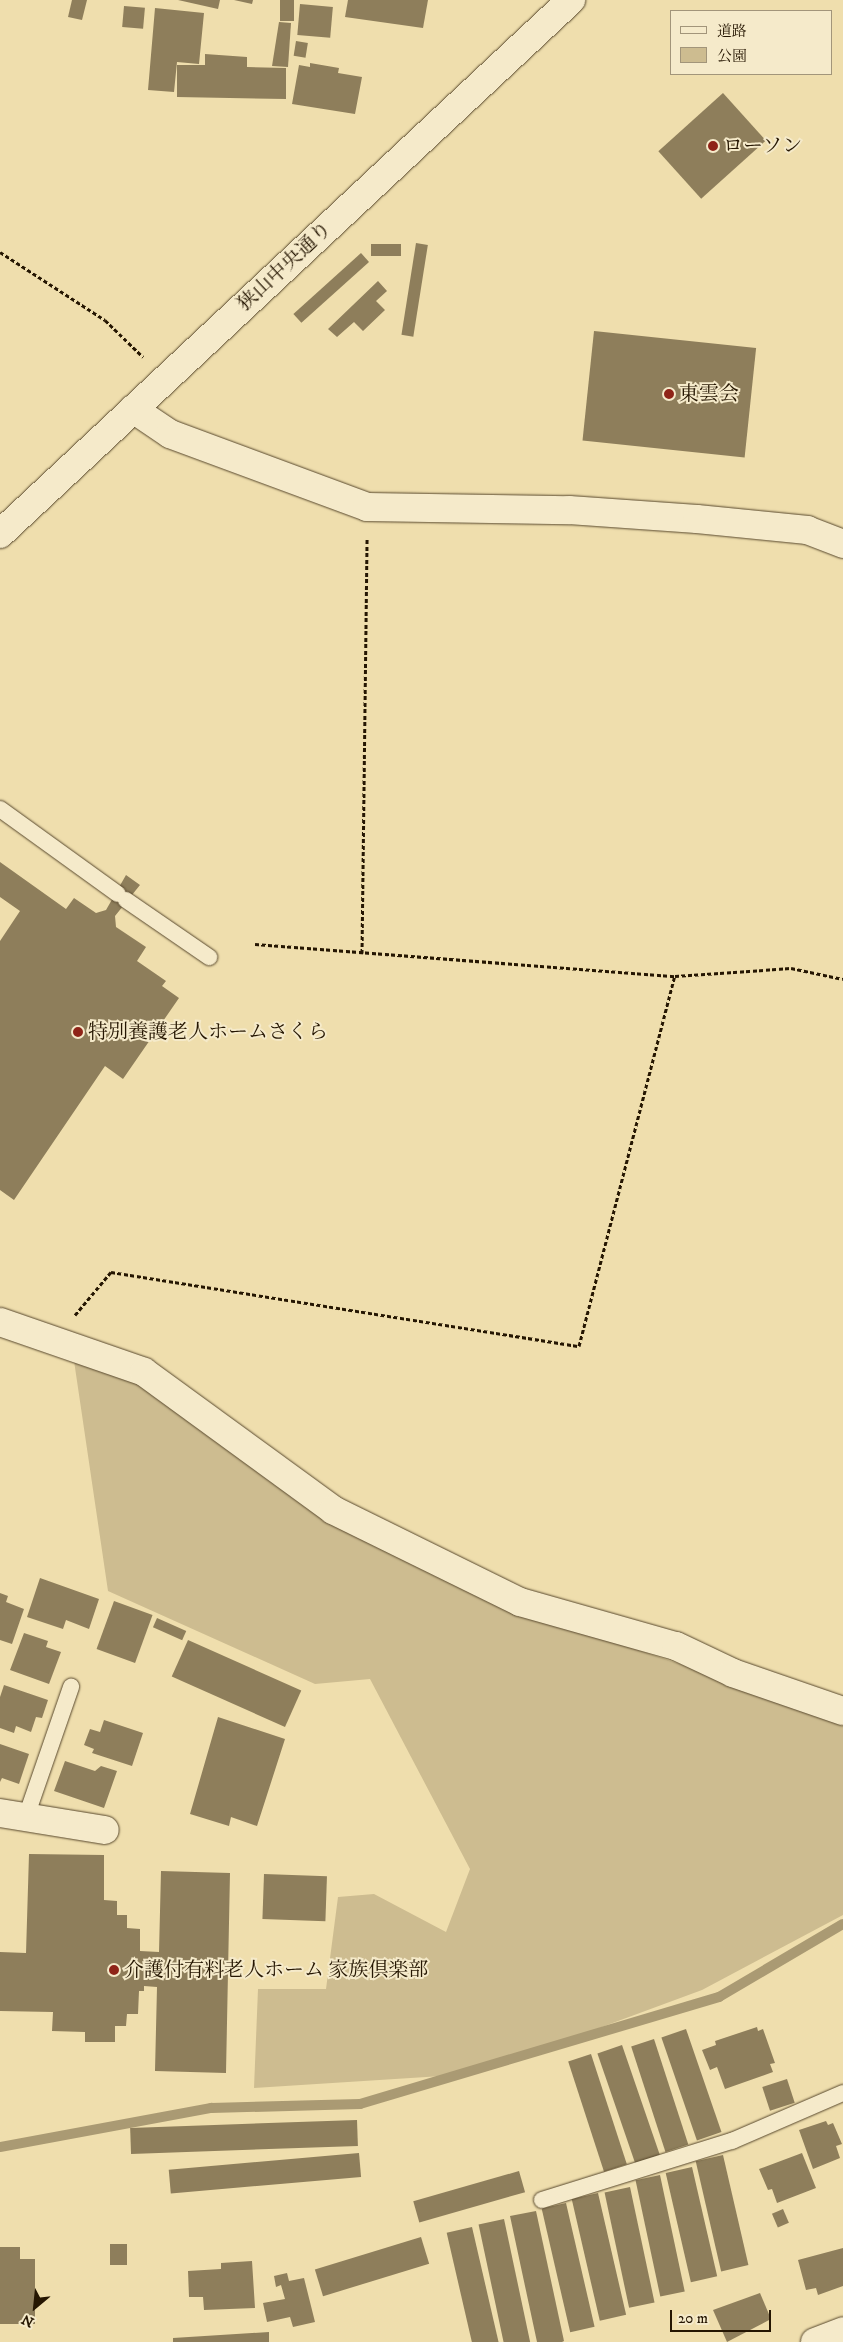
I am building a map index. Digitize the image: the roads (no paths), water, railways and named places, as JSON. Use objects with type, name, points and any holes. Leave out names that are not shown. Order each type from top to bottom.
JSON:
[{"type":"street","name":"狭山中央通り","points":[[0,534],[134,409],[164,378],[571,0]]},
{"type":"street","points":[[134,409],[170,434],[367,507],[569,510],[697,519],[807,530],[843,544]]},
{"type":"street","points":[[0,1322],[144,1372],[333,1510],[520,1602],[676,1646],[733,1673],[843,1711]]},
{"type":"street","points":[[13,1815],[105,1830]]},
{"type":"street","points":[[815,2342],[843,2331]]},
{"type":"lane","points":[[0,808],[122,897],[209,957]]},
{"type":"lane","points":[[13,1815],[71,1687]]},
{"type":"lane","points":[[542,2200],[732,2141],[843,2093]]},
{"type":"waterway","points":[[0,2147],[211,2108],[360,2104],[719,1997],[843,1924]]},
{"type":"place","name":"ローソン","points":[[713,146]]},
{"type":"place","name":"東雲会","points":[[669,394]]},
{"type":"place","name":"特別養護老人ホームさくら","points":[[78,1032]]},
{"type":"place","name":"介護付有料老人ホーム 家族倶楽部","points":[[114,1970]]}]
